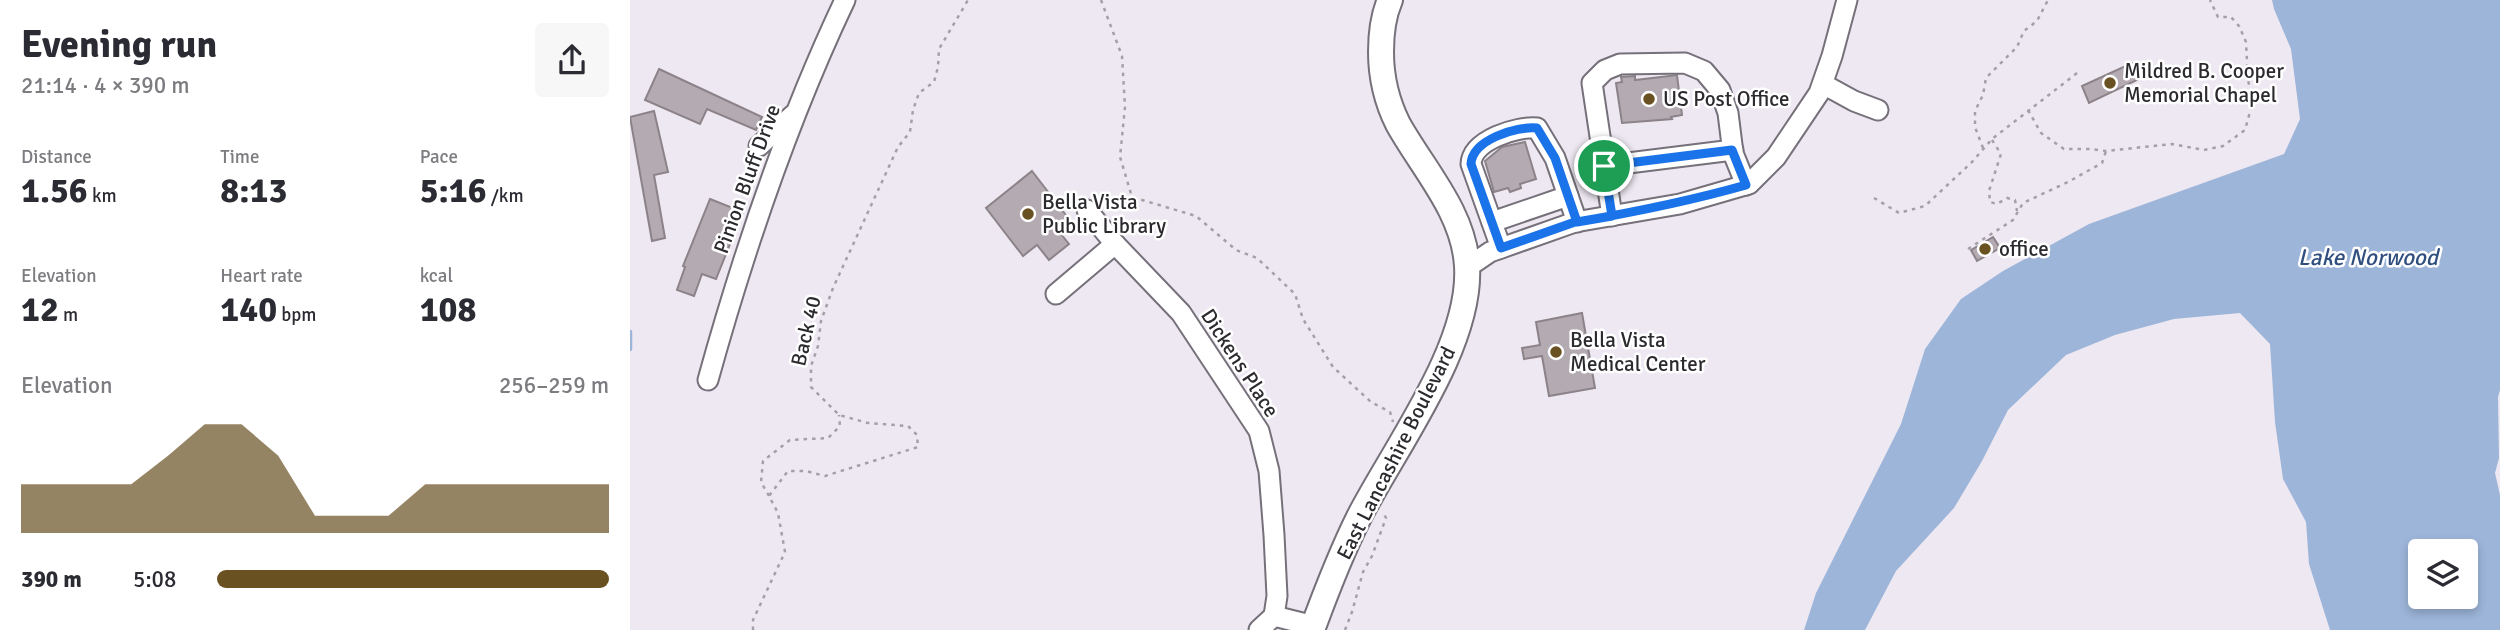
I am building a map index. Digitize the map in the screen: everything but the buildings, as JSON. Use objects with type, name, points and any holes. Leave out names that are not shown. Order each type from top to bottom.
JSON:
[{"type":"main road","name":"East Lancashire Boulevard","points":[[1313,628],[1359,517],[1444,363],[1456,336],[1465,302],[1468,267],[1465,249],[1443,195],[1397,122],[1381,73],[1381,43],[1390,0]]},
{"type":"street","name":"Pinion Bluff Drive","points":[[708,380],[741,261],[794,115],[845,0]]},
{"type":"street","points":[[1468,267],[1490,252],[1577,222],[1680,204],[1746,185],[1776,157],[1819,93],[1847,0]]},
{"type":"street","points":[[1612,216],[1592,83],[1605,70],[1620,64],[1685,63],[1703,71],[1720,90],[1728,113],[1732,150],[1746,185]]},
{"type":"street","points":[[1823,84],[1854,101],[1878,110]]},
{"type":"street","points":[[759,146],[794,115]]},
{"type":"street","points":[[1501,248],[1471,164],[1471,156],[1485,142],[1527,127],[1537,128],[1555,158],[1577,222]]},
{"type":"street","points":[[1604,166],[1732,150]]},
{"type":"street","points":[[1492,222],[1568,196]]},
{"type":"street","name":"Dickens Place","points":[[1087,210],[1115,244],[1181,313],[1259,431],[1269,471],[1277,596],[1274,616]]},
{"type":"street","points":[[1056,294],[1115,244]]},
{"type":"street","points":[[1259,630],[1274,616],[1313,628]]},
{"type":"path","name":"Back 40","points":[[839,415],[811,387],[811,366],[818,346],[821,321],[832,288],[898,147],[910,132],[919,93],[934,82],[939,67],[939,49],[968,0]]},
{"type":"path","points":[[1101,0],[1122,56],[1125,107],[1120,157],[1132,197],[1196,216],[1236,250],[1257,258],[1286,283],[1295,294],[1303,319],[1333,367],[1371,402],[1390,412],[1393,421],[1391,429]]},
{"type":"path","points":[[1983,149],[1975,127],[1975,111],[1983,95],[1986,78],[2017,47],[2024,31],[2038,21],[2048,0]]},
{"type":"path","points":[[2028,110],[2041,134],[2064,149],[2106,151],[2172,144],[2204,150],[2222,146],[2245,130],[2253,101],[2248,80],[2246,41],[2231,17],[2218,17],[2210,0]]},
{"type":"path","points":[[1874,198],[1899,213],[1925,206],[1992,139],[2081,70]]},
{"type":"path","points":[[1992,139],[2001,154],[1989,191],[1990,202],[1997,204],[2007,198],[2015,200],[2017,211]]},
{"type":"path","points":[[1968,249],[2013,220],[2023,202],[2102,163],[2106,151]]},
{"type":"path","points":[[752,630],[753,620],[785,552],[778,513],[761,482],[764,461],[790,440],[828,438],[840,426],[839,415],[867,423],[908,426],[917,435],[918,447],[825,476],[806,471],[788,471],[769,496]]},
{"type":"path","points":[[1345,630],[1353,612],[1363,572],[1386,518],[1382,510]]},
{"type":"water","name":"Lake Norwood","points":[[2272,0],[2500,0],[2500,390],[2499,458],[2495,473],[2500,495],[2500,630],[2330,630],[2309,564],[2306,522],[2283,479],[2275,422],[2270,344],[2240,313],[2174,319],[2115,335],[2066,355],[2008,410],[1954,508],[1896,571],[1865,630],[1804,630],[1816,593],[1901,424],[1925,349],[1961,299],[2003,271],[2089,224],[2284,154],[2300,119],[2291,49]]},
{"type":"waterway","points":[[630,332],[630,349]]},
{"type":"place","name":"Mildred B. Cooper Memorial Chapel","points":[[2110,83]]},
{"type":"place","name":"US Post Office","points":[[1649,99]]},
{"type":"place","name":"Bella Vista Public Library","points":[[1028,214]]},
{"type":"place","name":"office","points":[[1985,249]]},
{"type":"place","name":"Bella Vista Medical Center","points":[[1556,352]]},
{"type":"route","points":[[1604,166],[1612,216],[1577,222],[1555,158],[1537,128],[1527,127],[1485,142],[1471,156],[1471,164],[1501,248],[1575,222],[1577,222],[1644,211],[1680,204],[1746,185],[1732,150],[1604,166]]}]
